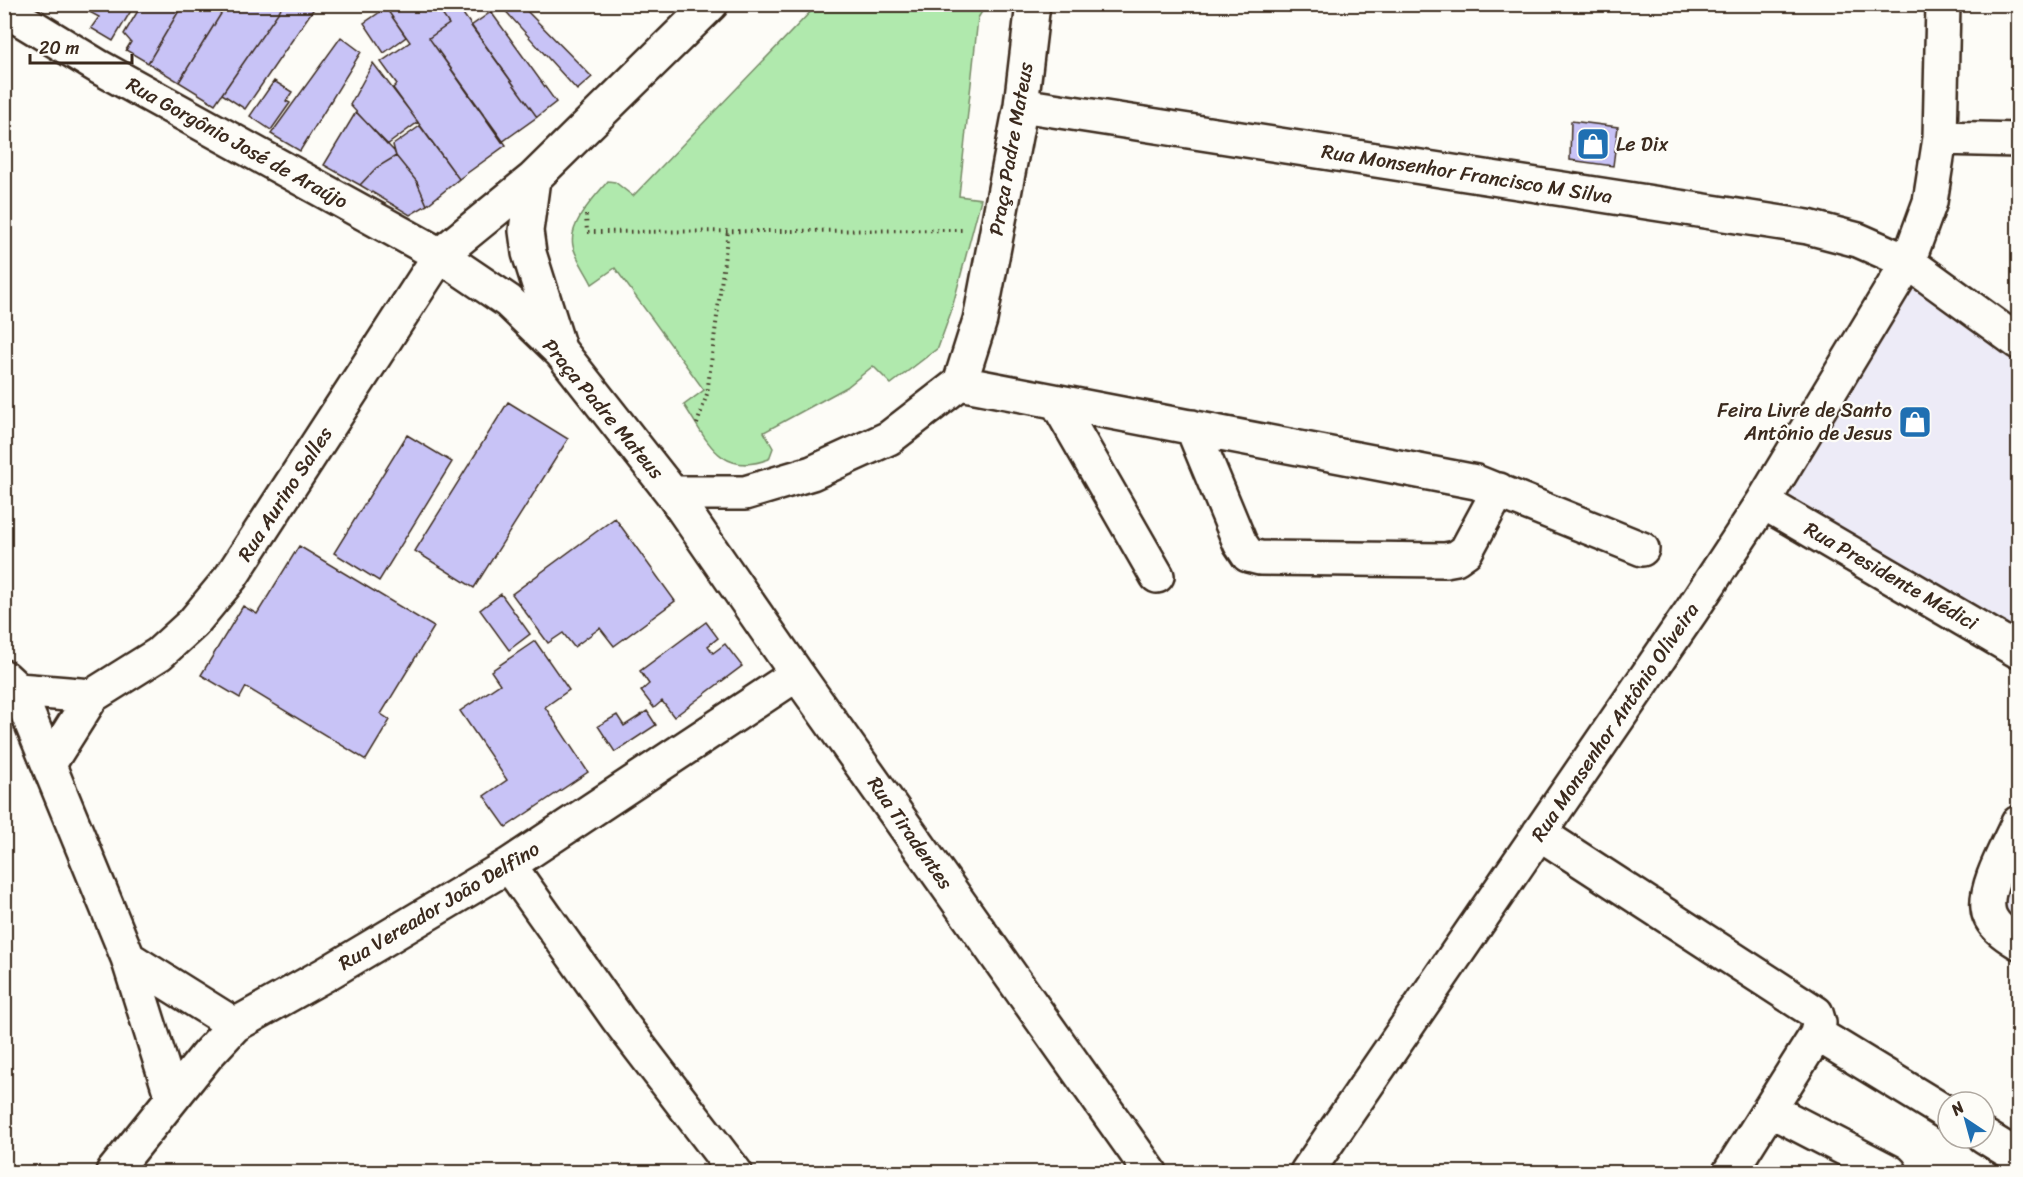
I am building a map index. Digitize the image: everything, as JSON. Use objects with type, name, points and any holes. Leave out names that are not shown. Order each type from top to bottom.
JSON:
[{"type":"street","points":[[440,255],[533,179],[711,4]]},
{"type":"street","name":"Praça Padre Mateus","points":[[440,255],[508,301],[561,352],[672,493],[746,493],[812,473],[889,438],[960,383],[980,320],[1021,105],[1033,4]]},
{"type":"street","name":"Rua Monsenhor Antônio Oliveira","points":[[1307,1173],[1692,610],[1763,502],[1908,262],[1930,202],[1940,138],[1943,4]]},
{"type":"street","name":"Rua Gorgônio José de Araújo","points":[[4,9],[99,67],[440,255]]},
{"type":"street","name":"Rua Monsenhor Francisco M Silva","points":[[1021,105],[1808,227],[1858,240],[1908,262],[2019,342]]},
{"type":"street","points":[[1940,138],[2019,140]]},
{"type":"street","points":[[533,179],[526,231],[529,253],[561,352]]},
{"type":"street","name":"Rua Aurino Salles","points":[[49,764],[92,696],[159,654],[193,623],[231,577],[440,255]]},
{"type":"street","points":[[960,383],[1451,476],[1499,490],[1642,549]]},
{"type":"street","points":[[1057,402],[1157,576]]},
{"type":"street","points":[[1192,427],[1240,543],[1248,555],[1260,558],[1445,560],[1455,558],[1466,551],[1499,490]]},
{"type":"street","name":"Rua Tiradentes","points":[[672,493],[797,674],[1150,1173]]},
{"type":"street","name":"Rua Presidente Médici","points":[[1763,502],[2019,651]]},
{"type":"street","name":"Rua Vereador João Delfino","points":[[113,1173],[207,1055],[235,1025],[326,974],[509,865],[797,674]]},
{"type":"street","points":[[11,683],[92,696]]},
{"type":"street","points":[[11,683],[49,764],[72,826],[128,958],[172,1098]]},
{"type":"street","points":[[2012,939],[1994,924],[1987,909],[1990,886],[2019,823]]},
{"type":"street","points":[[1539,833],[1816,1013],[1819,1023],[1817,1034],[1731,1173]]},
{"type":"street","points":[[509,865],[618,1019],[735,1173]]},
{"type":"street","points":[[128,958],[235,1025]]},
{"type":"street","points":[[1817,1034],[1936,1107]]},
{"type":"street","points":[[1770,1110],[1890,1173]]},
{"type":"street","points":[[1996,1143],[2010,1152],[2019,1162]]},
{"type":"path","points":[[586,215],[587,232],[973,230]]},
{"type":"path","points":[[697,424],[707,394],[728,231]]},
{"type":"shaded area","name":"Feira Livre de Santo Antônio de Jesus","points":[[1908,262],[2018,342],[2018,651],[1763,502]]},
{"type":"shaded area","points":[[2018,823],[2018,942],[1990,886]]},
{"type":"green space","points":[[817,5],[986,5],[978,18],[959,196],[981,199],[951,312],[938,348],[891,384],[873,366],[847,387],[764,432],[773,448],[769,459],[752,464],[738,463],[716,452],[684,405],[704,390],[615,268],[592,284],[577,256],[572,237],[583,211],[608,181],[615,182],[633,196]]},
{"type":"building","points":[[82,4],[135,4],[113,41],[91,28],[99,17],[80,7]]},
{"type":"building","points":[[142,4],[183,4],[148,63],[126,50],[131,42],[124,34]]},
{"type":"building","points":[[183,4],[227,4],[179,82],[148,63]]},
{"type":"building","points":[[227,4],[284,4],[215,104],[179,82]]},
{"type":"building","points":[[284,4],[317,4],[245,109],[222,94]]},
{"type":"building","points":[[383,4],[400,4],[403,8],[408,4],[435,4],[449,24],[429,38],[506,145],[459,179],[393,88],[397,84],[381,62],[410,42]]},
{"type":"building","points":[[435,4],[456,4],[537,117],[502,142],[429,38],[449,24]]},
{"type":"building","points":[[485,4],[520,4],[592,77],[577,90],[501,6],[492,14]]},
{"type":"building","points":[[386,8],[406,37],[384,53],[364,23]]},
{"type":"building","points":[[491,12],[556,102],[537,117],[471,26]]},
{"type":"building","points":[[341,37],[361,52],[300,151],[271,134]]},
{"type":"building","points":[[373,63],[418,122],[387,145],[350,105]]},
{"type":"building","points":[[274,81],[292,92],[286,101],[290,103],[271,130],[250,116]]},
{"type":"building","points":[[356,112],[394,151],[396,156],[376,168],[360,185],[324,165]]},
{"type":"building","name":"Le Dix","points":[[1571,121],[1618,127],[1613,166],[1570,160]]},
{"type":"building","points":[[420,126],[459,179],[427,205],[417,182],[396,156],[393,145]]},
{"type":"building","points":[[396,156],[417,182],[427,205],[410,215],[360,185],[376,168]]},
{"type":"building","points":[[508,402],[568,439],[474,588],[415,551]]},
{"type":"building","points":[[407,435],[452,462],[379,581],[334,553]]},
{"type":"building","points":[[615,518],[675,601],[614,646],[600,628],[574,647],[563,633],[548,643],[512,594]]},
{"type":"building","points":[[299,546],[434,627],[381,714],[390,720],[366,760],[246,687],[240,698],[201,675],[243,606],[257,614]]},
{"type":"building","points":[[501,594],[530,634],[509,650],[480,610]]},
{"type":"building","points":[[706,622],[718,638],[708,646],[713,653],[725,644],[742,666],[674,717],[662,701],[654,708],[641,691],[649,684],[640,671]]},
{"type":"building","points":[[535,641],[569,690],[545,707],[588,772],[506,827],[484,796],[507,780],[460,711],[500,684],[491,671]]},
{"type":"building","points":[[647,711],[656,725],[615,752],[598,726],[617,715],[624,726]]},
{"type":"place","name":"Le Dix","points":[[1593,144]]},
{"type":"place","name":"Feira Livre de Santo Antônio de Jesus","points":[[1915,422]]}]
